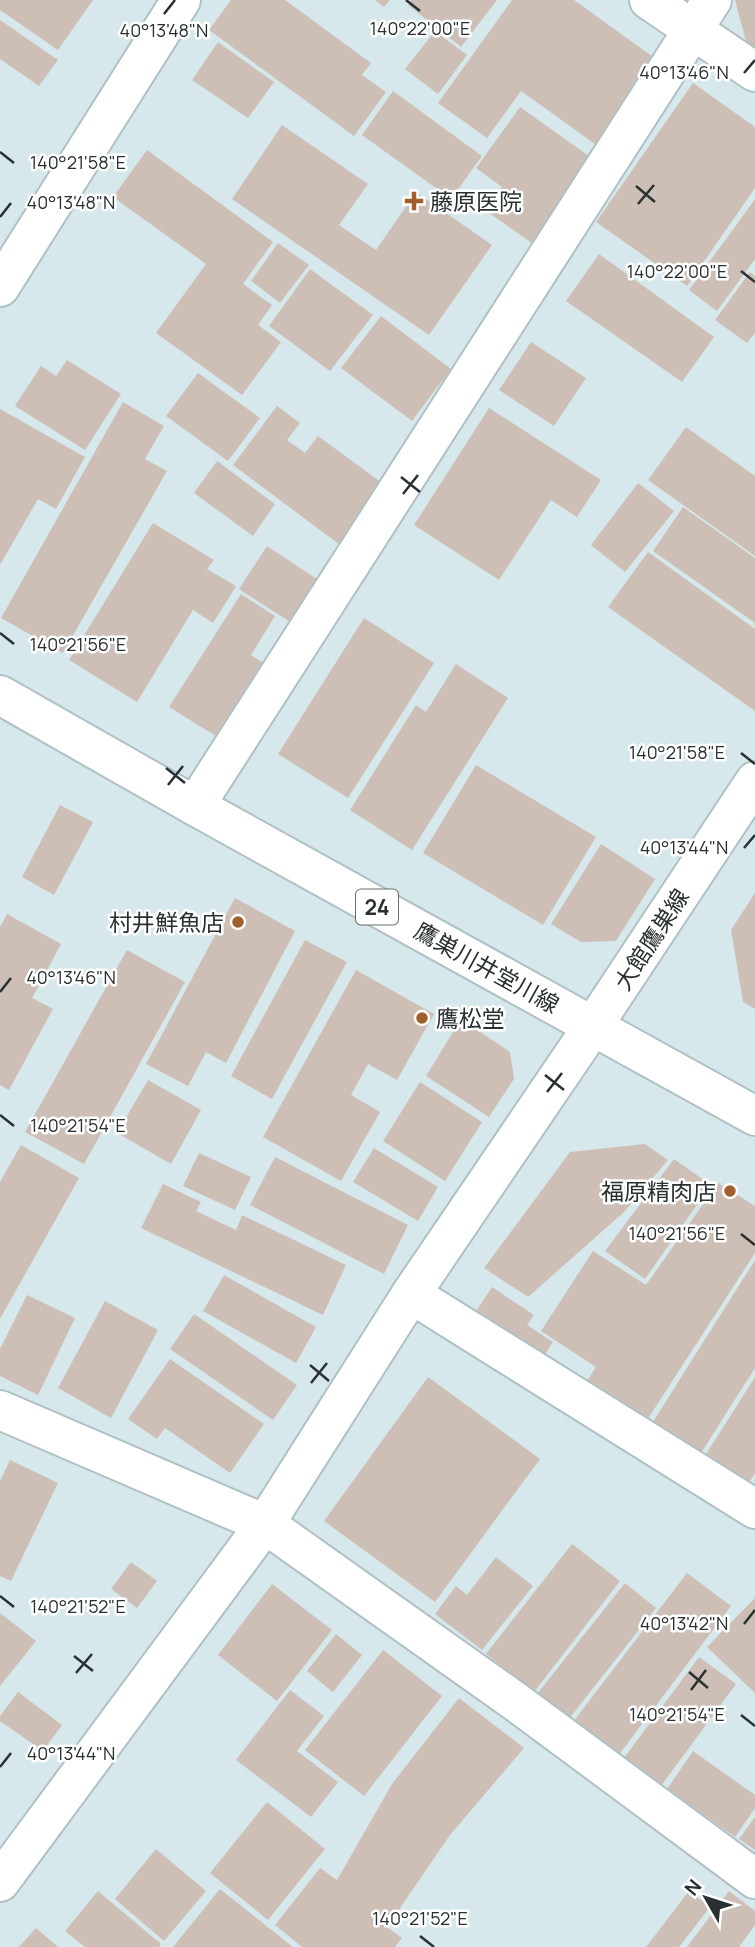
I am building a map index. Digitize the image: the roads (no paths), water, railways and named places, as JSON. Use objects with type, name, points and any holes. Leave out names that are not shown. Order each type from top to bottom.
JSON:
[{"type":"street","points":[[0,287],[181,0]]},
{"type":"street","points":[[649,0],[702,15],[755,72]]},
{"type":"street","points":[[195,806],[702,15]]},
{"type":"street","name":"鷹巣川井堂川線","points":[[0,695],[755,1116]]},
{"type":"street","name":"大館鷹巣線","points":[[0,1882],[265,1524],[411,1294],[755,781]]},
{"type":"street","points":[[411,1294],[755,1509]]},
{"type":"street","points":[[0,1410],[265,1524],[516,1702],[755,1879]]},
{"type":"place","name":"藤原医院","points":[[414,201]]},
{"type":"place","name":"村井鮮魚店","points":[[238,922]]},
{"type":"place","name":"鷹松堂","points":[[422,1018]]},
{"type":"place","name":"福原精肉店","points":[[730,1191]]}]
